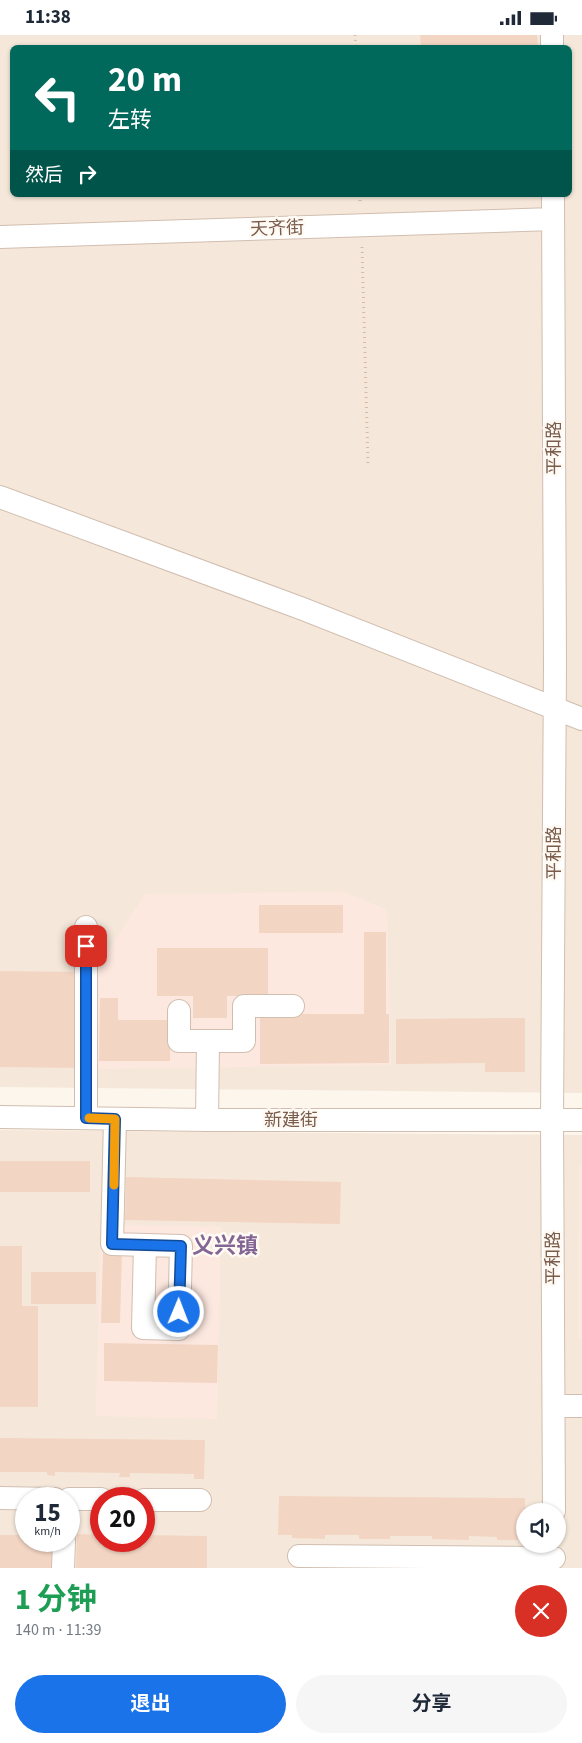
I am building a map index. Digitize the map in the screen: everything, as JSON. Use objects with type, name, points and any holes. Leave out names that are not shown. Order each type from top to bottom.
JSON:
[{"type":"street","name":"平和路","points":[[553,197],[555,710],[552,1120],[554,1503]]},
{"type":"street","name":"天齐街","points":[[0,237],[553,219]]},
{"type":"street","points":[[0,497],[303,609],[555,710],[582,719]]},
{"type":"street","points":[[86,927],[86,1118]]},
{"type":"street","points":[[179,1011],[179,1041],[244,1041],[244,1006],[293,1006]]},
{"type":"street","points":[[207,1120],[208,1041]]},
{"type":"street","name":"新建街","points":[[0,1117],[207,1120],[582,1120]]},
{"type":"street","points":[[115,1119],[112,1244],[145,1245]]},
{"type":"street","points":[[554,1406],[582,1406]]},
{"type":"street","points":[[0,1498],[15,1498]]},
{"type":"street","points":[[155,1499],[200,1500]]},
{"type":"street","points":[[64,1552],[64,1568]]},
{"type":"street","points":[[299,1556],[554,1557]]},
{"type":"path","points":[[361,226],[368,464]]},
{"type":"shaded area","points":[[0,35],[582,35],[582,1093],[0,1087]]},
{"type":"shaded area","points":[[343,892],[387,910],[391,1065],[97,1069],[98,967],[145,894]]},
{"type":"shaded area","points":[[0,1130],[582,1135],[582,1568],[0,1568]]},
{"type":"shaded area","points":[[102,1165],[120,1166],[119,1225],[221,1227],[217,1419],[96,1416]]},
{"type":"shaded area","points":[[579,1165],[582,1165],[582,1339],[578,1339]]},
{"type":"building","points":[[420,35],[537,35],[538,45],[421,45]]},
{"type":"building","points":[[259,905],[343,905],[343,933],[259,933]]},
{"type":"building","points":[[364,932],[386,932],[386,1014],[389,1014],[389,1063],[260,1064],[260,1014],[364,1014]]},
{"type":"building","points":[[157,948],[268,948],[268,996],[227,996],[227,1018],[193,1018],[193,996],[157,996]]},
{"type":"building","points":[[0,971],[80,972],[79,1068],[0,1067]]},
{"type":"building","points":[[100,998],[118,998],[118,1020],[170,1020],[170,1061],[99,1061]]},
{"type":"building","points":[[525,1018],[525,1072],[485,1072],[485,1063],[396,1064],[396,1019]]},
{"type":"building","points":[[0,1161],[90,1161],[90,1192],[0,1192]]},
{"type":"building","points":[[126,1177],[341,1182],[340,1224],[125,1220]]},
{"type":"building","points":[[0,1246],[22,1246],[22,1306],[38,1306],[38,1407],[0,1407]]},
{"type":"building","points":[[103,1252],[122,1252],[120,1323],[101,1323]]},
{"type":"building","points":[[31,1272],[96,1272],[96,1304],[31,1304]]},
{"type":"building","points":[[104,1343],[218,1345],[217,1383],[104,1381]]},
{"type":"building","points":[[0,1438],[205,1440],[204,1479],[194,1479],[194,1474],[130,1473],[130,1477],[119,1477],[120,1473],[55,1472],[55,1476],[47,1475],[47,1472],[0,1472]]},
{"type":"building","points":[[279,1496],[525,1498],[525,1503],[516,1503],[516,1540],[497,1540],[497,1537],[469,1536],[469,1540],[432,1539],[432,1536],[390,1536],[390,1539],[359,1539],[359,1535],[325,1535],[325,1539],[292,1538],[292,1535],[278,1535]]},
{"type":"building","points":[[80,1534],[90,1535],[90,1552],[155,1552],[155,1535],[207,1536],[207,1568],[76,1568],[76,1552],[80,1552]]},
{"type":"building","points":[[0,1535],[15,1535],[15,1552],[56,1552],[56,1568],[0,1568]]},
{"type":"slow traffic","points":[[89,1118],[115,1119],[114,1185]]},
{"type":"district","name":"义兴镇","points":[[225,1245]]},
{"type":"route","points":[[86,946],[86,1118],[115,1119],[112,1244],[181,1246],[179,1312]]}]
